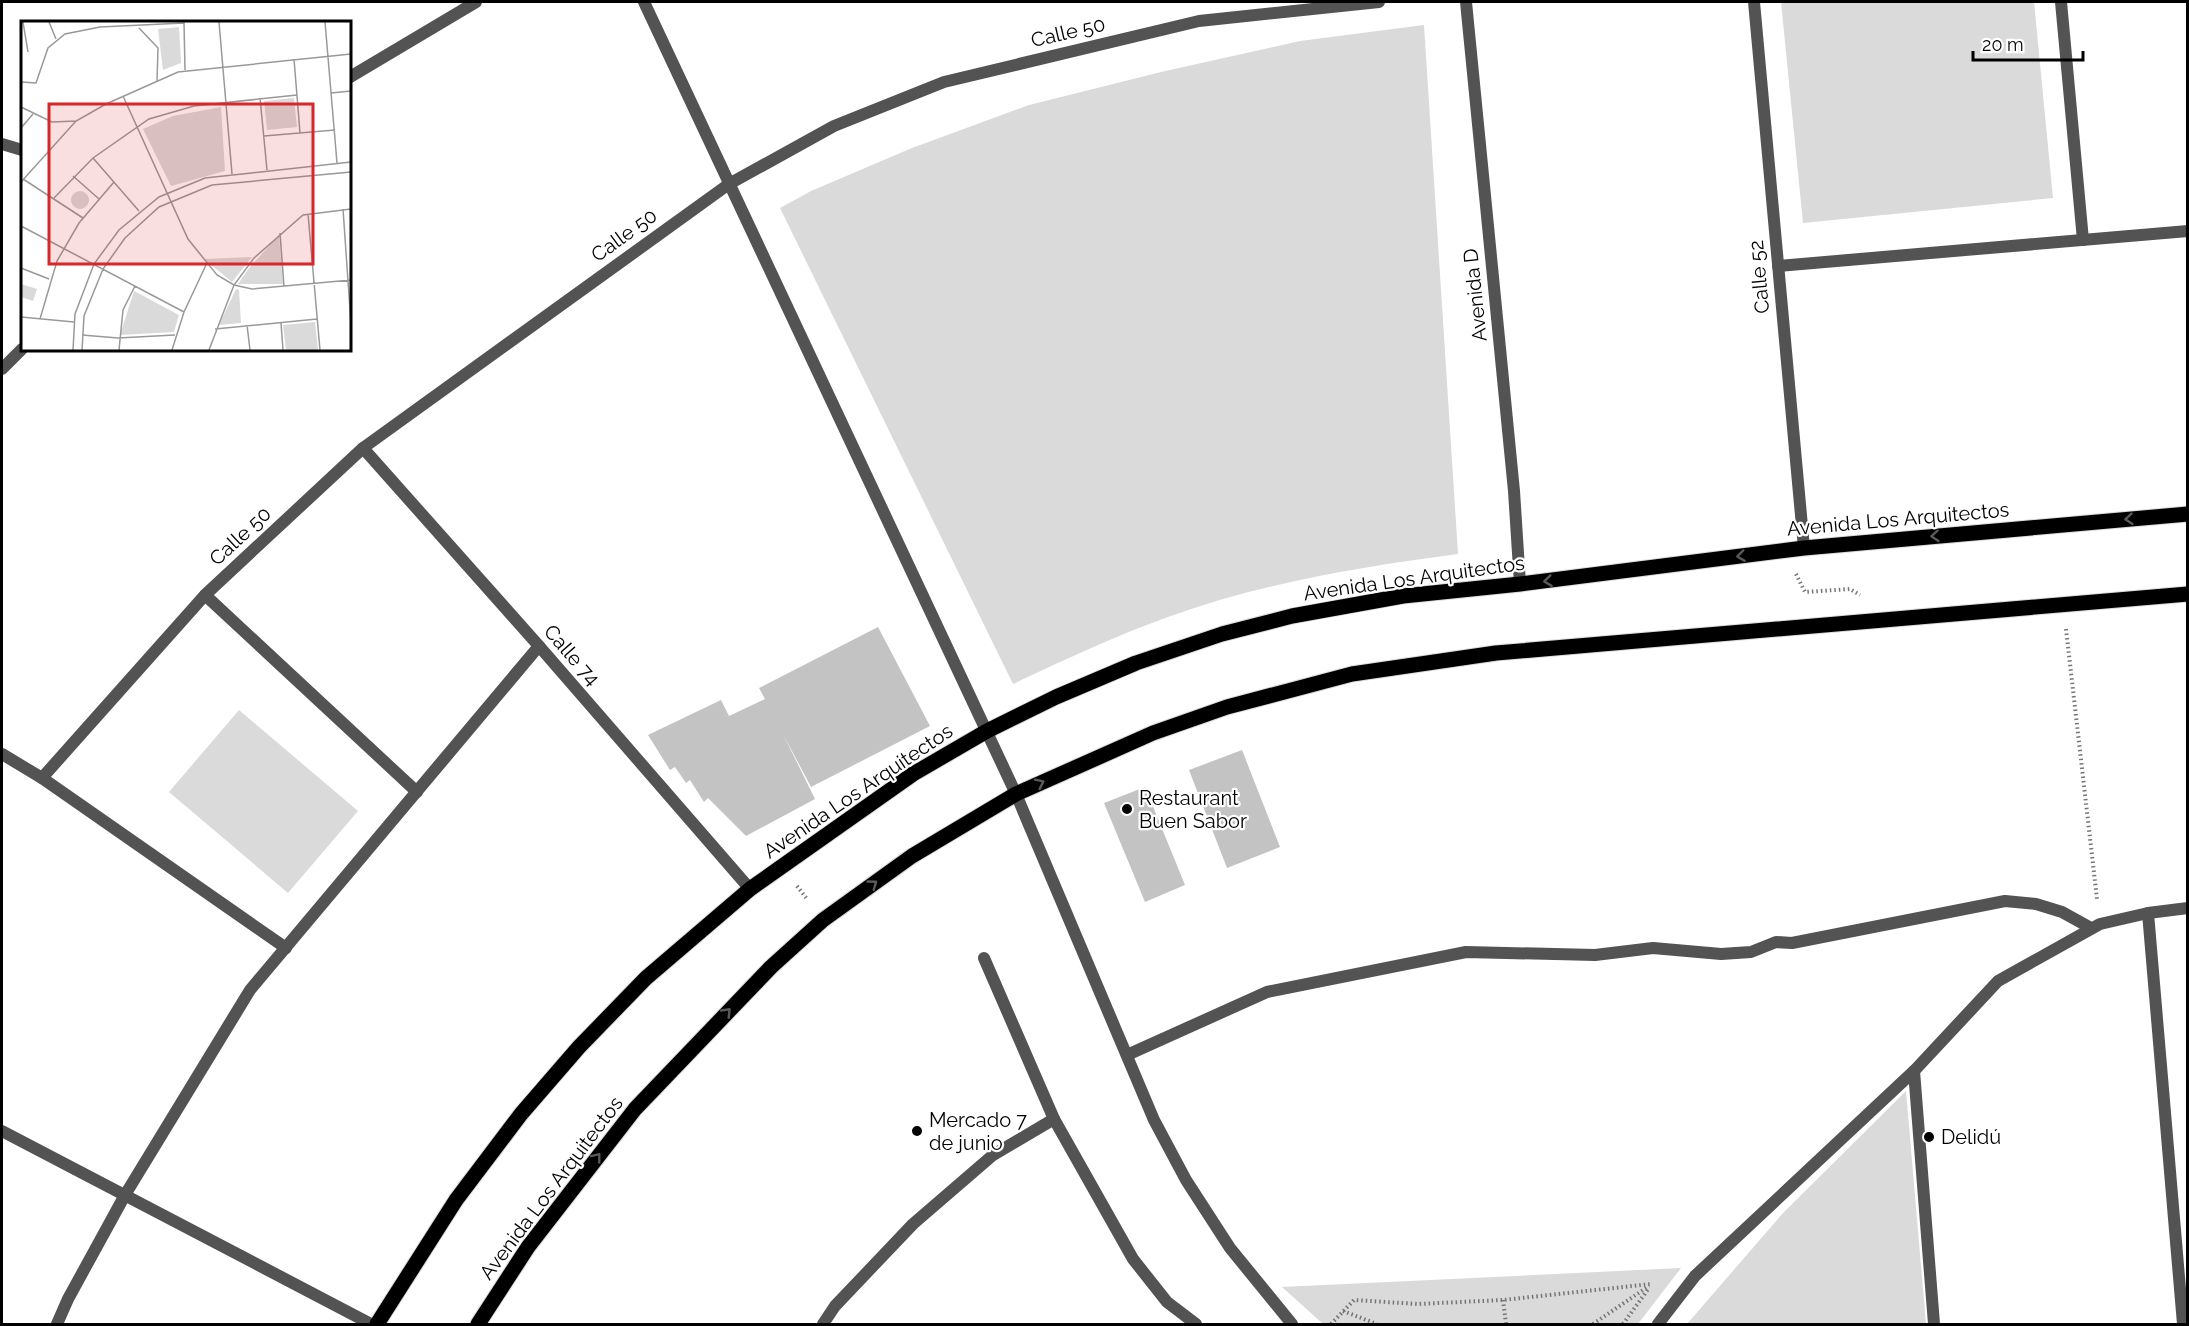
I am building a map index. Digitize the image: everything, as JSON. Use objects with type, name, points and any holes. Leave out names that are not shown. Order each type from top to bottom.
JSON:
[{"type":"main road","name":"Avenida Los Arquitectos","points":[[377,1324],[456,1200],[521,1114],[579,1047],[646,978],[750,888],[913,774],[987,731],[1056,697],[1136,663],[1221,634],[1292,616],[1403,596],[1520,584],[1784,550],[2187,514]]},
{"type":"main road","name":"Avenida Los Arquitectos","points":[[478,1324],[528,1247],[635,1109],[771,967],[822,920],[912,856],[1016,794],[1152,733],[1227,707],[1352,674],[1496,653],[2187,594]]},
{"type":"street","points":[[351,76],[476,2]]},
{"type":"street","points":[[644,2],[1016,794],[1154,1120],[1186,1180],[1230,1248],[1292,1324]]},
{"type":"street","name":"Calle 50","points":[[42,778],[205,595],[363,448],[729,184],[834,126],[944,82],[1199,21],[1379,2]]},
{"type":"street","name":"Avenida D","points":[[1466,2],[1514,491],[1520,584]]},
{"type":"street","name":"Calle 52","points":[[1754,2],[1804,548]]},
{"type":"street","points":[[2061,2],[2083,240]]},
{"type":"street","points":[[2,144],[21,150]]},
{"type":"street","points":[[1778,266],[2187,231]]},
{"type":"street","points":[[2,369],[21,350]]},
{"type":"street","name":"Calle 74","points":[[363,448],[750,888]]},
{"type":"street","points":[[205,595],[417,792]]},
{"type":"street","points":[[57,1324],[68,1299],[125,1195],[250,990],[539,646]]},
{"type":"street","points":[[2,754],[42,778],[286,948]]},
{"type":"street","points":[[1127,1055],[1267,992],[1467,952],[1595,955],[1653,948],[1721,954],[1751,952],[1776,942],[1792,943],[2005,901],[2036,904],[2095,926]]},
{"type":"street","points":[[1658,1324],[1695,1276],[1914,1071],[1998,981],[2095,926],[2148,913],[2187,908]]},
{"type":"street","points":[[2148,913],[2182,1324]]},
{"type":"street","points":[[984,958],[1054,1119],[1134,1258],[1167,1302],[1196,1324]]},
{"type":"street","points":[[1914,1071],[1934,1324]]},
{"type":"street","points":[[823,1324],[835,1306],[914,1224],[993,1155],[1054,1119]]},
{"type":"street","points":[[2,1131],[371,1324]]},
{"type":"path","points":[[1784,550],[1805,592],[1850,589],[1900,618]]},
{"type":"path","points":[[2064,604],[2095,926]]},
{"type":"path","points":[[782,867],[822,920]]},
{"type":"path","points":[[1593,1324],[1651,1284]]},
{"type":"path","points":[[1623,1324],[1651,1284]]},
{"type":"path","points":[[1331,1324],[1353,1300],[1418,1304],[1503,1300],[1651,1284],[1675,1303]]},
{"type":"path","points":[[1503,1300],[1506,1324]]},
{"type":"path","points":[[1343,1311],[1377,1324]]},
{"type":"shaded area","points":[[1781,2],[2034,2],[2053,198],[1803,223]]},
{"type":"shaded area","points":[[1424,25],[1458,554],[1311,578],[1203,605],[1129,632],[1013,684],[780,208],[811,191],[912,148],[1029,105],[1300,41]]},
{"type":"shaded area","points":[[239,710],[358,811],[288,893],[169,792]]},
{"type":"shaded area","points":[[1906,1091],[1926,1324],[1687,1324],[1783,1213]]},
{"type":"shaded area","points":[[1681,1268],[1638,1324],[1323,1324],[1282,1287]]},
{"type":"building","points":[[878,627],[930,726],[811,787],[783,734],[815,799],[746,836],[708,798],[704,802],[690,780],[686,783],[675,767],[670,770],[648,735],[721,700],[729,716],[765,699],[759,688]]},
{"type":"building","points":[[1242,750],[1280,847],[1227,868],[1189,770]]},
{"type":"building","points":[[1145,787],[1185,885],[1145,902],[1104,803]]},
{"type":"place","name":"Restaurant Buen Sabor","points":[[1127,809]]},
{"type":"place","name":"Mercado 7 de junio","points":[[917,1131]]},
{"type":"place","name":"Delidú","points":[[1929,1137]]}]
